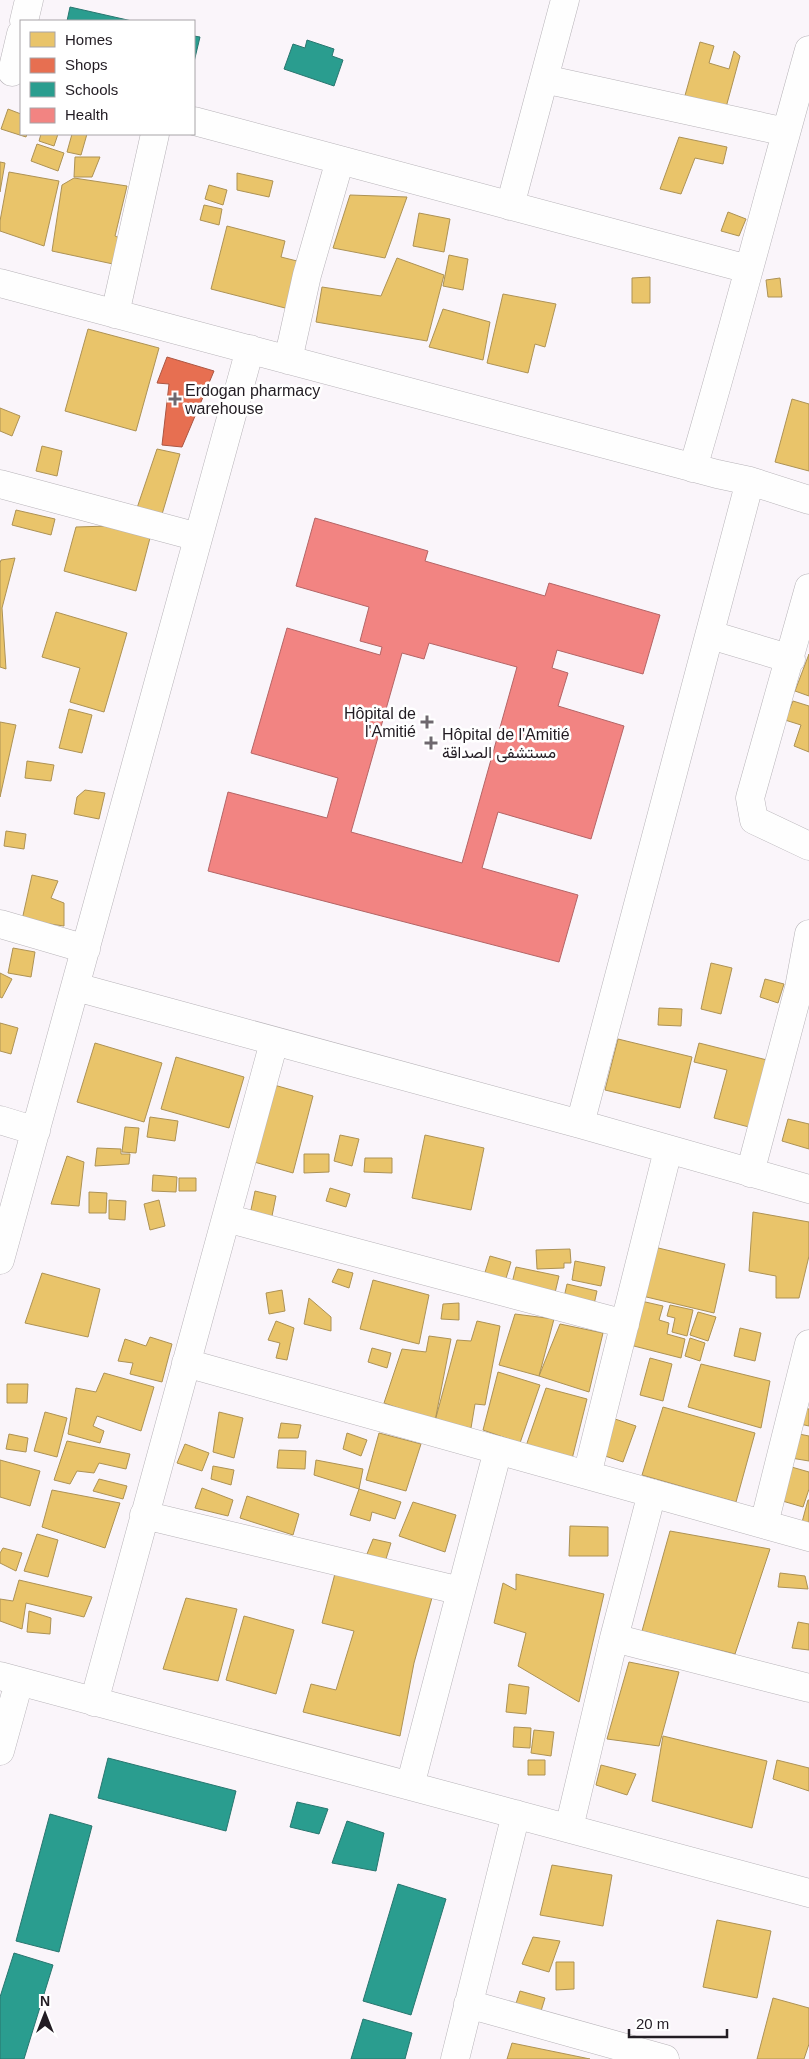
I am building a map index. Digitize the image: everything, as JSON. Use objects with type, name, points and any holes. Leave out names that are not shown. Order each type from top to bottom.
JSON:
[{"type":"street","points":[[24,20],[29,0]]},
{"type":"street","points":[[510,206],[565,0]]},
{"type":"street","points":[[11,72],[20,38]]},
{"type":"street","points":[[693,468],[809,50]]},
{"type":"street","points":[[544,79],[786,132]]},
{"type":"street","points":[[195,121],[748,269]]},
{"type":"street","points":[[115,314],[156,135]]},
{"type":"street","points":[[288,360],[307,275],[340,160]]},
{"type":"street","points":[[0,283],[693,468],[750,481],[809,500]]},
{"type":"street","points":[[0,1260],[250,349]]},
{"type":"street","points":[[580,1124],[750,481]]},
{"type":"street","points":[[2,491],[198,536]]},
{"type":"street","points":[[809,588],[750,798],[754,820],[809,846]]},
{"type":"street","points":[[710,635],[790,659]]},
{"type":"street","points":[[0,924],[86,949]]},
{"type":"street","points":[[750,1173],[804,989],[809,934]]},
{"type":"street","points":[[76,986],[274,1042],[580,1124],[809,1189]]},
{"type":"street","points":[[94,1702],[274,1042]]},
{"type":"street","points":[[0,1120],[36,1131]]},
{"type":"street","points":[[587,1475],[668,1150]]},
{"type":"street","points":[[226,1218],[625,1324]]},
{"type":"street","points":[[764,1524],[804,1388],[809,1344]]},
{"type":"street","points":[[186,1363],[809,1537]]},
{"type":"street","points":[[410,1786],[498,1450]]},
{"type":"street","points":[[569,1828],[614,1638],[652,1493]]},
{"type":"street","points":[[144,1515],[461,1591]]},
{"type":"street","points":[[614,1638],[809,1688]]},
{"type":"street","points":[[0,1752],[10,1679],[809,1893]]},
{"type":"street","points":[[455,2059],[516,1814]]},
{"type":"street","points":[[468,2004],[656,2058]]},
{"type":"building: Homes","points":[[700,42],[714,46],[709,63],[729,69],[734,51],[740,56],[725,111],[684,99]]},
{"type":"building: Homes","points":[[8,109],[20,114],[20,135],[27,135],[26,137],[1,129]]},
{"type":"building: Homes","points":[[41,135],[58,135],[54,146],[39,141]]},
{"type":"building: Homes","points":[[72,135],[87,135],[81,155],[67,152]]},
{"type":"building: Homes","points":[[679,137],[727,147],[723,164],[695,158],[681,194],[660,189]]},
{"type":"building: Homes","points":[[37,144],[64,153],[58,171],[31,161]]},
{"type":"building: Homes","points":[[75,157],[100,157],[92,177],[74,177]]},
{"type":"building: Homes","points":[[0,162],[5,163],[0,192]]},
{"type":"building: Homes","points":[[9,172],[59,181],[44,246],[0,231],[0,221]]},
{"type":"building: Homes","points":[[237,173],[273,181],[269,197],[237,190]]},
{"type":"building: Homes","points":[[74,178],[127,186],[115,236],[122,239],[113,264],[52,251],[62,185]]},
{"type":"building: Homes","points":[[209,185],[227,190],[223,205],[205,199]]},
{"type":"building: Homes","points":[[350,195],[407,197],[385,258],[333,248]]},
{"type":"building: Homes","points":[[204,205],[222,209],[219,225],[200,220]]},
{"type":"building: Homes","points":[[728,212],[746,219],[739,236],[721,231]]},
{"type":"building: Homes","points":[[419,213],[450,219],[444,252],[413,246]]},
{"type":"building: Homes","points":[[227,226],[285,241],[281,257],[301,262],[289,309],[211,289]]},
{"type":"building: Homes","points":[[449,255],[468,259],[463,290],[443,286]]},
{"type":"building: Homes","points":[[397,258],[444,275],[427,341],[316,322],[322,287],[381,296]]},
{"type":"building: Homes","points":[[650,277],[650,303],[632,303],[632,278]]},
{"type":"building: Homes","points":[[780,278],[782,297],[768,297],[766,280]]},
{"type":"building: Homes","points":[[503,294],[556,304],[545,347],[535,344],[528,373],[487,363]]},
{"type":"building: Homes","points":[[443,309],[490,322],[483,360],[429,347]]},
{"type":"building: Homes","points":[[88,329],[159,348],[136,431],[65,411]]},
{"type":"building: Homes","points":[[792,399],[809,404],[809,471],[775,462]]},
{"type":"building: Homes","points":[[0,408],[20,416],[12,436],[0,431]]},
{"type":"building: Homes","points":[[42,446],[62,451],[57,476],[36,471]]},
{"type":"building: Homes","points":[[157,449],[180,454],[160,521],[136,511]]},
{"type":"building: Homes","points":[[16,510],[55,519],[51,535],[12,525]]},
{"type":"building: Homes","points":[[108,526],[150,538],[136,591],[64,571],[76,527]]},
{"type":"building: Homes","points":[[15,558],[2,608],[6,669],[0,667],[0,563],[1,560]]},
{"type":"building: Homes","points":[[56,612],[127,633],[104,712],[70,702],[80,668],[42,657]]},
{"type":"building: Homes","points":[[809,654],[809,696],[795,691]]},
{"type":"building: Homes","points":[[793,701],[809,706],[809,752],[794,746],[801,725],[785,720]]},
{"type":"building: Homes","points":[[69,709],[92,715],[82,753],[59,748]]},
{"type":"building: Homes","points":[[0,722],[16,725],[0,797]]},
{"type":"building: Homes","points":[[27,761],[54,765],[51,781],[25,778]]},
{"type":"building: Homes","points":[[85,790],[105,793],[99,819],[74,814],[77,797]]},
{"type":"building: Homes","points":[[6,831],[26,834],[24,849],[4,846]]},
{"type":"building: Homes","points":[[32,875],[58,881],[51,898],[64,903],[64,926],[22,920]]},
{"type":"building: Homes","points":[[13,948],[35,952],[31,977],[8,973]]},
{"type":"building: Homes","points":[[711,963],[732,968],[721,1014],[701,1009]]},
{"type":"building: Homes","points":[[0,973],[12,979],[2,998],[0,997]]},
{"type":"building: Homes","points":[[765,979],[784,984],[778,1003],[760,997]]},
{"type":"building: Homes","points":[[659,1008],[682,1009],[681,1026],[658,1025]]},
{"type":"building: Homes","points":[[0,1023],[18,1028],[11,1054],[0,1051]]},
{"type":"building: Homes","points":[[618,1039],[692,1057],[680,1108],[605,1090]]},
{"type":"building: Homes","points":[[95,1043],[162,1063],[144,1122],[77,1102]]},
{"type":"building: Homes","points":[[699,1043],[767,1060],[749,1127],[714,1118],[727,1070],[694,1062]]},
{"type":"building: Homes","points":[[176,1057],[244,1077],[229,1128],[161,1109]]},
{"type":"building: Homes","points":[[267,1083],[313,1096],[293,1173],[247,1160]]},
{"type":"building: Homes","points":[[150,1117],[178,1121],[175,1141],[147,1137]]},
{"type":"building: Homes","points":[[788,1119],[809,1124],[809,1149],[782,1141]]},
{"type":"building: Homes","points":[[125,1127],[139,1128],[136,1153],[122,1152]]},
{"type":"building: Homes","points":[[340,1135],[359,1139],[352,1166],[334,1161]]},
{"type":"building: Homes","points":[[425,1135],[484,1148],[471,1210],[412,1198]]},
{"type":"building: Homes","points":[[97,1148],[121,1149],[121,1154],[130,1154],[129,1164],[95,1166]]},
{"type":"building: Homes","points":[[304,1154],[329,1154],[329,1172],[304,1173]]},
{"type":"building: Homes","points":[[67,1156],[84,1162],[79,1206],[51,1204]]},
{"type":"building: Homes","points":[[365,1158],[392,1158],[392,1173],[364,1172]]},
{"type":"building: Homes","points":[[153,1175],[177,1177],[176,1192],[152,1191]]},
{"type":"building: Homes","points":[[179,1178],[196,1178],[196,1191],[179,1191]]},
{"type":"building: Homes","points":[[330,1188],[350,1194],[346,1207],[326,1201]]},
{"type":"building: Homes","points":[[255,1191],[276,1196],[270,1226],[249,1219]]},
{"type":"building: Homes","points":[[89,1192],[107,1193],[106,1213],[89,1213]]},
{"type":"building: Homes","points":[[109,1200],[126,1201],[125,1220],[109,1219]]},
{"type":"building: Homes","points":[[159,1200],[165,1226],[150,1230],[144,1204]]},
{"type":"building: Homes","points":[[753,1212],[809,1222],[809,1256],[799,1298],[776,1298],[776,1276],[749,1271]]},
{"type":"building: Homes","points":[[650,1246],[725,1264],[714,1313],[638,1295]]},
{"type":"building: Homes","points":[[570,1249],[571,1263],[564,1263],[564,1268],[537,1269],[536,1250]]},
{"type":"building: Homes","points":[[490,1256],[511,1262],[504,1285],[483,1279]]},
{"type":"building: Homes","points":[[575,1261],[605,1267],[601,1286],[572,1280]]},
{"type":"building: Homes","points":[[516,1267],[559,1276],[554,1297],[511,1287]]},
{"type":"building: Homes","points":[[338,1269],[353,1273],[349,1288],[332,1282]]},
{"type":"building: Homes","points":[[42,1273],[100,1289],[88,1337],[25,1323]]},
{"type":"building: Homes","points":[[373,1280],[429,1295],[419,1344],[360,1329]]},
{"type":"building: Homes","points":[[567,1284],[597,1291],[593,1309],[563,1302]]},
{"type":"building: Homes","points":[[282,1290],[285,1311],[269,1314],[266,1293]]},
{"type":"building: Homes","points":[[309,1298],[331,1317],[331,1331],[304,1324]]},
{"type":"building: Homes","points":[[641,1301],[663,1306],[659,1320],[669,1323],[667,1334],[685,1339],[681,1358],[630,1345]]},
{"type":"building: Homes","points":[[459,1303],[459,1320],[441,1319],[443,1304]]},
{"type":"building: Homes","points":[[670,1305],[693,1310],[687,1336],[672,1332],[675,1318],[667,1316]]},
{"type":"building: Homes","points":[[698,1312],[716,1317],[708,1341],[690,1335]]},
{"type":"building: Homes","points":[[515,1314],[554,1319],[539,1376],[499,1365]]},
{"type":"building: Homes","points":[[276,1321],[294,1328],[287,1360],[276,1358],[280,1343],[268,1340]]},
{"type":"building: Homes","points":[[477,1321],[500,1326],[485,1405],[475,1404],[471,1428],[435,1421],[457,1340],[471,1341]]},
{"type":"building: Homes","points":[[560,1324],[603,1333],[589,1392],[539,1376]]},
{"type":"building: Homes","points":[[740,1328],[761,1333],[755,1361],[734,1356]]},
{"type":"building: Homes","points":[[429,1336],[451,1339],[435,1421],[384,1403],[402,1349],[426,1352]]},
{"type":"building: Homes","points":[[150,1337],[172,1344],[162,1382],[130,1374],[133,1363],[118,1361],[125,1339],[146,1346]]},
{"type":"building: Homes","points":[[690,1338],[705,1343],[700,1361],[685,1356]]},
{"type":"building: Homes","points":[[372,1348],[391,1353],[387,1368],[368,1362]]},
{"type":"building: Homes","points":[[650,1358],[672,1364],[663,1401],[640,1395]]},
{"type":"building: Homes","points":[[701,1364],[770,1381],[761,1428],[688,1407]]},
{"type":"building: Homes","points":[[498,1372],[540,1385],[520,1443],[483,1430]]},
{"type":"building: Homes","points":[[104,1373],[154,1387],[141,1431],[97,1416],[93,1426],[104,1431],[100,1443],[68,1434],[76,1388],[96,1392]]},
{"type":"building: Homes","points":[[7,1384],[28,1384],[27,1403],[7,1403]]},
{"type":"building: Homes","points":[[546,1388],[587,1399],[572,1459],[526,1446]]},
{"type":"building: Homes","points":[[663,1407],[755,1433],[736,1502],[642,1475]]},
{"type":"building: Homes","points":[[803,1408],[809,1409],[809,1426],[800,1424]]},
{"type":"building: Homes","points":[[45,1412],[67,1418],[57,1457],[34,1451]]},
{"type":"building: Homes","points":[[219,1412],[243,1418],[234,1458],[213,1452]]},
{"type":"building: Homes","points":[[609,1417],[636,1426],[623,1462],[596,1453]]},
{"type":"building: Homes","points":[[281,1423],[301,1425],[298,1438],[278,1438]]},
{"type":"building: Homes","points":[[347,1433],[367,1440],[361,1456],[343,1449]]},
{"type":"building: Homes","points":[[379,1433],[421,1444],[406,1491],[366,1480]]},
{"type":"building: Homes","points":[[794,1433],[809,1436],[809,1461],[791,1458]]},
{"type":"building: Homes","points":[[9,1434],[28,1438],[26,1452],[6,1449]]},
{"type":"building: Homes","points":[[67,1441],[130,1454],[126,1469],[99,1463],[94,1473],[77,1471],[70,1484],[54,1480]]},
{"type":"building: Homes","points":[[185,1444],[209,1453],[202,1471],[177,1463]]},
{"type":"building: Homes","points":[[279,1450],[306,1451],[305,1469],[277,1468]]},
{"type":"building: Homes","points":[[0,1460],[40,1471],[30,1506],[0,1497]]},
{"type":"building: Homes","points":[[316,1460],[363,1469],[359,1489],[314,1475]]},
{"type":"building: Homes","points":[[213,1466],[234,1470],[231,1485],[211,1479]]},
{"type":"building: Homes","points":[[788,1466],[809,1472],[809,1489],[803,1507],[779,1500]]},
{"type":"building: Homes","points":[[99,1479],[127,1486],[123,1499],[93,1491]]},
{"type":"building: Homes","points":[[202,1488],[233,1500],[228,1516],[195,1508]]},
{"type":"building: Homes","points":[[359,1489],[401,1502],[395,1519],[372,1512],[370,1521],[350,1515]]},
{"type":"building: Homes","points":[[52,1490],[120,1503],[105,1548],[42,1527]]},
{"type":"building: Homes","points":[[247,1496],[299,1514],[293,1535],[240,1518]]},
{"type":"building: Homes","points":[[809,1500],[809,1528],[801,1526]]},
{"type":"building: Homes","points":[[413,1502],[456,1515],[445,1552],[399,1536]]},
{"type":"building: Homes","points":[[570,1526],[608,1527],[608,1556],[569,1556]]},
{"type":"building: Homes","points":[[670,1531],[770,1549],[735,1654],[642,1631]]},
{"type":"building: Homes","points":[[37,1534],[58,1540],[48,1577],[24,1571]]},
{"type":"building: Homes","points":[[373,1539],[391,1543],[385,1562],[367,1554]]},
{"type":"building: Homes","points":[[3,1548],[22,1553],[16,1571],[0,1563],[0,1553]]},
{"type":"building: Homes","points":[[337,1566],[433,1594],[414,1663],[400,1736],[303,1712],[311,1684],[336,1690],[354,1631],[322,1623]]},
{"type":"building: Homes","points":[[780,1573],[805,1576],[808,1589],[778,1587]]},
{"type":"building: Homes","points":[[516,1574],[604,1594],[579,1702],[518,1666],[526,1633],[494,1623],[503,1583],[516,1590]]},
{"type":"building: Homes","points":[[19,1580],[92,1597],[84,1617],[26,1603],[22,1629],[0,1621],[0,1599],[13,1601]]},
{"type":"building: Homes","points":[[186,1598],[237,1609],[218,1681],[163,1669]]},
{"type":"building: Homes","points":[[29,1611],[51,1618],[50,1634],[27,1632]]},
{"type":"building: Homes","points":[[244,1616],[294,1630],[276,1694],[226,1680]]},
{"type":"building: Homes","points":[[798,1622],[809,1624],[809,1650],[792,1648]]},
{"type":"building: Homes","points":[[629,1662],[679,1672],[659,1746],[607,1739]]},
{"type":"building: Homes","points":[[509,1684],[529,1687],[526,1714],[506,1712]]},
{"type":"building: Homes","points":[[514,1727],[531,1728],[530,1748],[513,1747]]},
{"type":"building: Homes","points":[[534,1730],[554,1732],[551,1756],[531,1753]]},
{"type":"building: Homes","points":[[663,1736],[767,1761],[752,1828],[652,1801]]},
{"type":"building: Homes","points":[[528,1760],[545,1760],[545,1775],[528,1775]]},
{"type":"building: Homes","points":[[777,1760],[809,1768],[809,1791],[773,1779]]},
{"type":"building: Homes","points":[[601,1765],[636,1774],[627,1795],[596,1785]]},
{"type":"building: Homes","points":[[552,1865],[612,1875],[603,1926],[540,1915]]},
{"type":"building: Homes","points":[[717,1920],[771,1931],[757,1998],[703,1987]]},
{"type":"building: Homes","points":[[533,1937],[560,1941],[549,1972],[522,1964]]},
{"type":"building: Homes","points":[[556,1962],[574,1962],[574,1989],[556,1990]]},
{"type":"building: Homes","points":[[520,1991],[545,1998],[538,2021],[513,2013]]},
{"type":"building: Homes","points":[[773,1998],[809,2008],[809,2044],[804,2059],[757,2059]]},
{"type":"building: Homes","points":[[512,2043],[590,2059],[507,2059]]},
{"type":"building: Shops","points":[[167,357],[214,371],[182,447],[162,445],[169,384],[157,383]]},
{"type":"building: Schools","points":[[70,7],[128,20],[67,20]]},
{"type":"building: Schools","points":[[195,36],[200,37],[195,58]]},
{"type":"building: Schools","points":[[307,40],[334,49],[332,56],[343,60],[334,86],[284,69],[293,44],[305,48]]},
{"type":"building: Schools","points":[[108,1758],[236,1791],[226,1831],[98,1798]]},
{"type":"building: Schools","points":[[297,1802],[328,1809],[319,1834],[290,1827]]},
{"type":"building: Schools","points":[[50,1814],[92,1826],[59,1952],[16,1941]]},
{"type":"building: Schools","points":[[347,1821],[384,1833],[376,1871],[332,1863]]},
{"type":"building: Schools","points":[[398,1884],[446,1899],[411,2015],[363,2001]]},
{"type":"building: Schools","points":[[14,1953],[53,1965],[24,2059],[0,2059],[0,1997]]},
{"type":"building: Schools","points":[[363,2019],[412,2033],[405,2059],[351,2059]]},
{"type":"building: Health","points":[[315,518],[428,551],[425,561],[545,596],[549,583],[660,615],[643,674],[557,650],[552,668],[568,673],[558,706],[624,726],[591,839],[498,812],[482,868],[578,895],[559,962],[208,871],[228,792],[327,818],[338,778],[251,753],[287,628],[380,655],[382,647],[360,641],[369,607],[296,586]],"holes":[[[429,643],[517,667],[462,863],[351,832],[402,653],[424,659]]]},
{"type":"place","name":"Erdogan pharmacy warehouse","points":[[175,399]]},
{"type":"place","name":"Hôpital de l'Amitié","points":[[427,722]]},
{"type":"place","name":"Hôpital de l'Amitié مستشفى الصداقة","points":[[431,743]]}]
